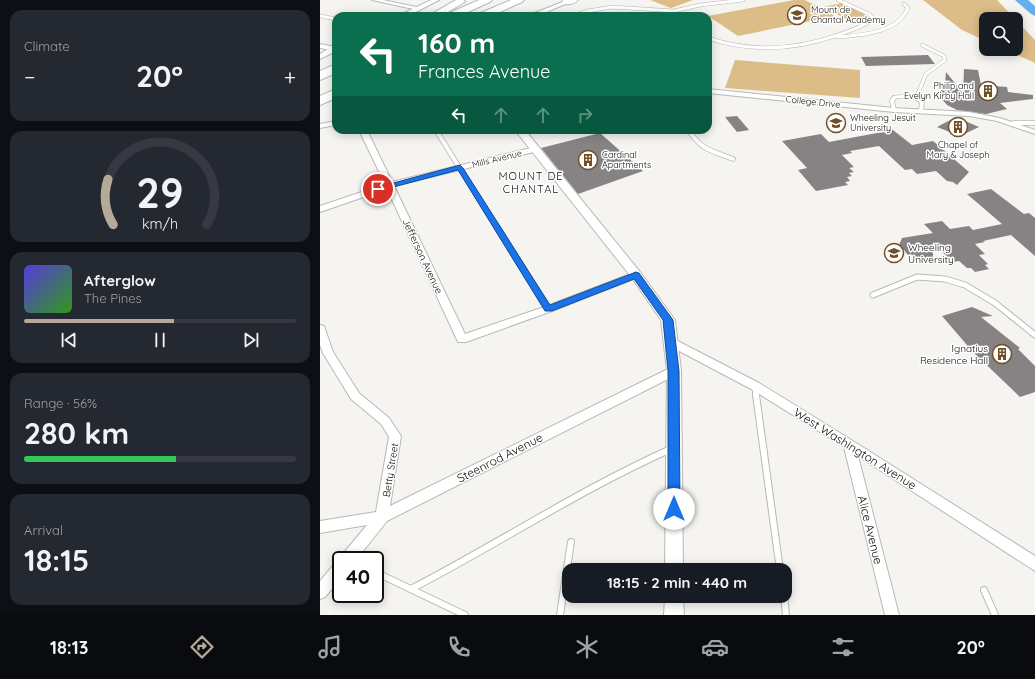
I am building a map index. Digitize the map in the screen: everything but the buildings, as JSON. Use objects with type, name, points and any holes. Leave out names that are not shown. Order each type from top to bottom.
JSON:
[{"type":"highway","points":[[440,12],[463,0]]},
{"type":"highway","points":[[459,12],[487,0]]},
{"type":"highway","points":[[491,12],[519,0]]},
{"type":"highway","points":[[320,76],[332,70]]},
{"type":"highway","points":[[320,82],[332,76]]},
{"type":"highway","points":[[320,101],[332,95]]},
{"type":"highway","points":[[320,107],[332,101]]},
{"type":"street","points":[[375,0],[418,8]]},
{"type":"street","points":[[410,12],[436,0]]},
{"type":"street","points":[[540,12],[566,1]]},
{"type":"street","points":[[320,46],[332,48]]},
{"type":"street","points":[[320,56],[332,50]]},
{"type":"street","name":"College Drive","points":[[712,92],[894,110],[969,114],[1013,123],[1035,132]]},
{"type":"street","points":[[320,126],[332,124]]},
{"type":"street","name":"Jefferson Avenue","points":[[365,134],[462,339],[548,309]]},
{"type":"street","points":[[523,134],[636,275],[668,320],[674,371],[674,563]]},
{"type":"street","name":"Mills Avenue","points":[[320,209],[390,185],[535,149]]},
{"type":"street","points":[[548,309],[636,275]]},
{"type":"street","name":"Betty Street","points":[[320,329],[328,353],[355,396],[385,421],[395,436],[382,517]]},
{"type":"street","name":"West Washington Avenue","points":[[670,341],[755,386],[849,444],[1035,564]]},
{"type":"street","name":"Steenrod Avenue","points":[[320,527],[382,517],[674,371]]},
{"type":"street","name":"Alice Avenue","points":[[849,444],[892,615]]},
{"type":"street","points":[[355,551],[382,517]]},
{"type":"street","points":[[320,592],[332,578]]},
{"type":"street","points":[[674,603],[674,615]]},
{"type":"lane","points":[[585,12],[612,7],[674,11],[700,5],[743,0]]},
{"type":"lane","points":[[712,39],[740,46],[775,49],[812,44],[856,29],[872,20],[872,17],[869,14],[838,0]]},
{"type":"lane","points":[[832,37],[871,33],[888,27],[906,16],[908,8],[904,4]]},
{"type":"lane","points":[[320,16],[332,18]]},
{"type":"lane","points":[[916,98],[926,74],[945,60],[941,53],[922,45]]},
{"type":"lane","points":[[894,110],[892,101],[894,98],[900,96],[916,98],[922,102],[921,111]]},
{"type":"lane","points":[[1013,123],[1035,123]]},
{"type":"lane","points":[[439,134],[548,309]]},
{"type":"lane","points":[[691,134],[694,141],[702,147],[733,159]]},
{"type":"lane","points":[[873,295],[917,277],[945,279],[965,285],[991,300],[1035,335]]},
{"type":"lane","points":[[755,386],[779,563]]},
{"type":"lane","points":[[411,589],[467,560],[631,467],[674,448]]},
{"type":"lane","points":[[560,615],[571,542]]},
{"type":"lane","points":[[384,576],[465,615]]},
{"type":"lane","points":[[984,590],[996,615]]},
{"type":"lane","points":[[785,603],[786,615]]},
{"type":"shaded area","points":[[650,0],[693,0],[671,8]]},
{"type":"shaded area","points":[[794,0],[805,0],[835,16],[738,36],[712,19],[712,15]]},
{"type":"shaded area","points":[[923,0],[997,0],[1008,12],[979,12],[979,38],[962,30]]},
{"type":"shaded area","points":[[842,3],[870,17],[850,21],[823,7]]},
{"type":"shaded area","points":[[1023,27],[1035,40],[1035,63],[1020,56],[1023,56]]},
{"type":"shaded area","points":[[735,60],[860,70],[860,98],[725,88]]},
{"type":"waterway","points":[[1021,0],[1035,12]]},
{"type":"place","name":"Mount de Chantal Academy","points":[[797,15]]},
{"type":"place","name":"Philip and Evelyn Kirby Hall","points":[[988,91]]},
{"type":"place","name":"Wheeling Jesuit University","points":[[836,123]]},
{"type":"place","name":"Chapel of Mary & Joseph","points":[[958,127]]},
{"type":"place","name":"Cardinal Apartments","points":[[588,160]]},
{"type":"place","name":"Wheeling University","points":[[894,253]]},
{"type":"place","name":"Ignatius Residence Hall","points":[[1002,354]]},
{"type":"district","name":"MOUNT DE CHANTAL","points":[[531,182]]},
{"type":"route","points":[[378,189],[460,168],[548,309],[636,275],[668,320],[674,371],[674,509]]}]
